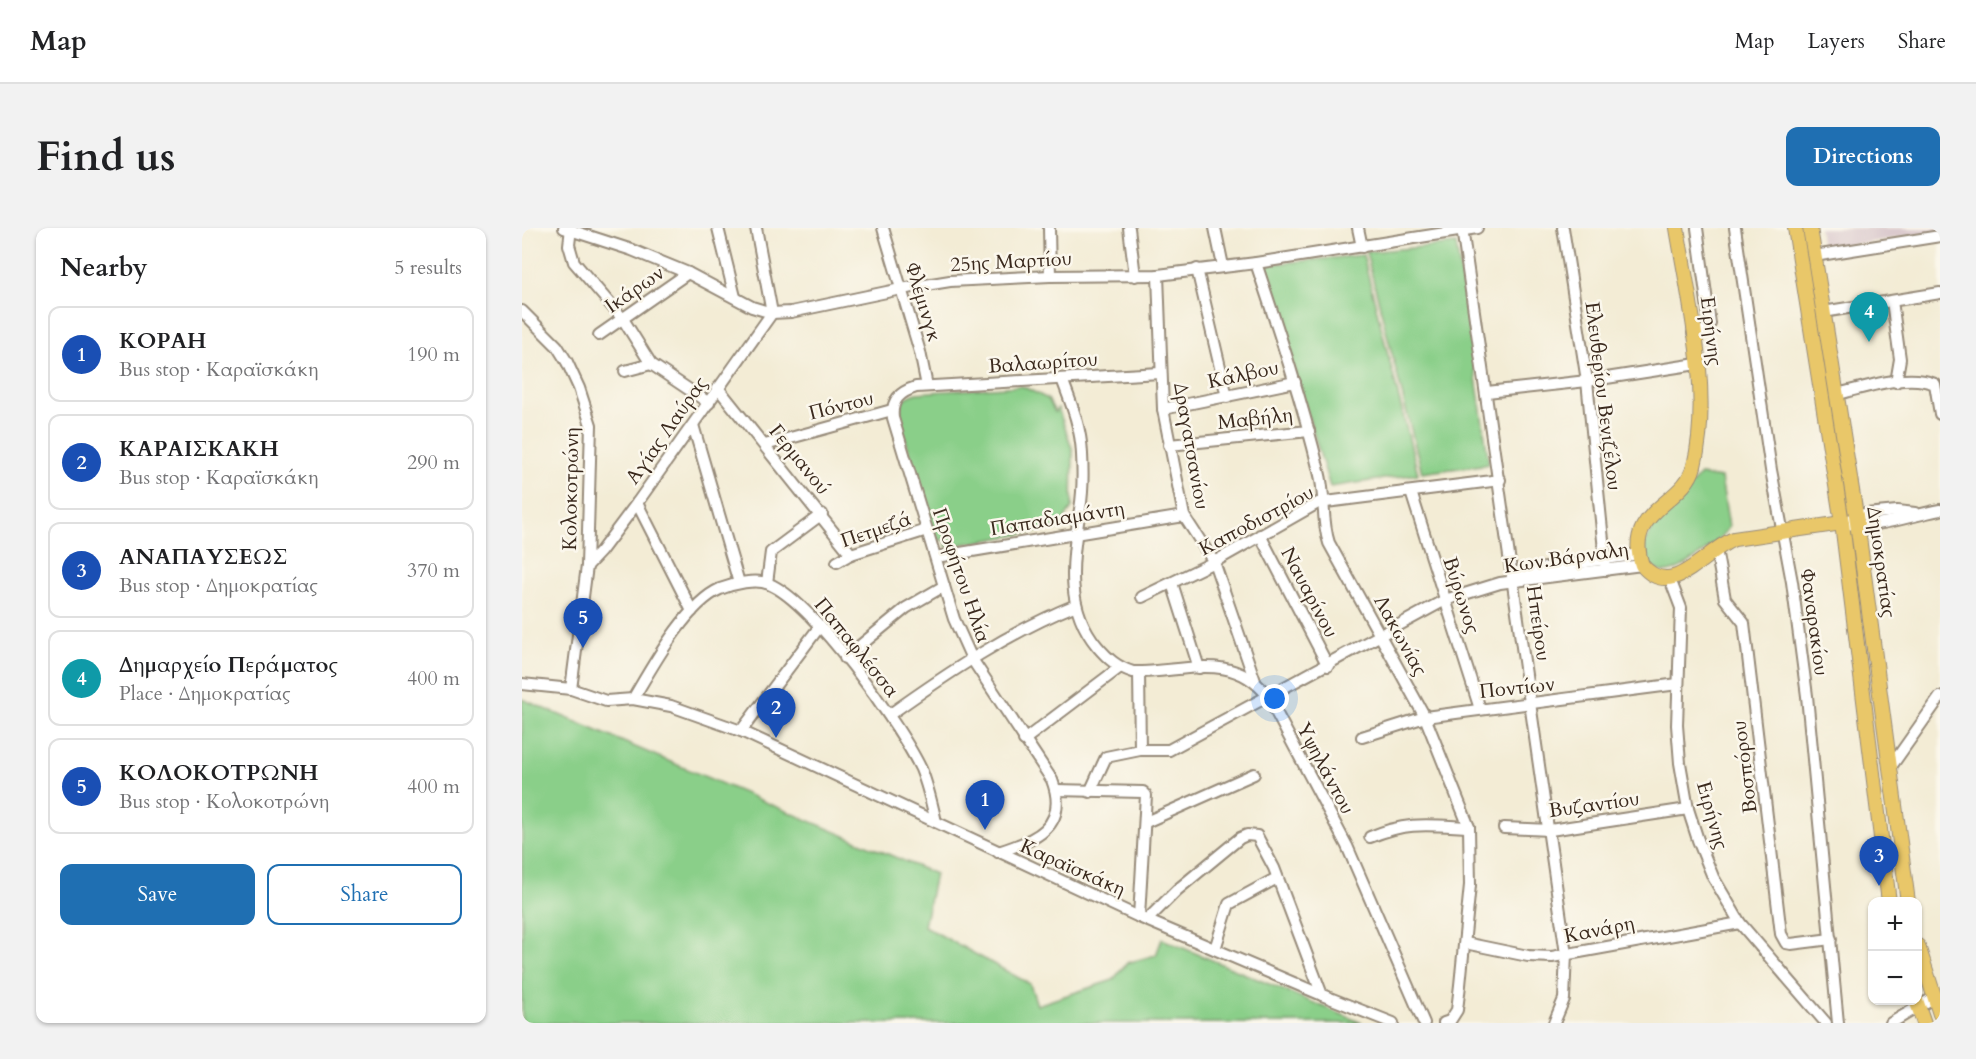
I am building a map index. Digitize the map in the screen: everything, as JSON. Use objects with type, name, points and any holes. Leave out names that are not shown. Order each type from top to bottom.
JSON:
[{"type":"main road","name":"Ειρήνης","points":[[1640,559],[1640,538],[1647,519],[1684,483],[1694,469],[1700,417],[1697,364],[1677,228]]},
{"type":"main road","name":"Δημοκρατίας","points":[[1795,228],[1842,523],[1888,897]]},
{"type":"main road","name":"Δημοκρατίας","points":[[1810,228],[1857,521],[1907,897]]},
{"type":"main road","points":[[1640,559],[1652,575],[1670,579],[1680,577],[1716,549],[1734,539],[1782,530],[1842,523]]},
{"type":"main road","points":[[1919,951],[1940,1014]]},
{"type":"main road","points":[[1917,1005],[1924,1023]]},
{"type":"street","points":[[718,228],[735,297]]},
{"type":"street","points":[[756,228],[772,313]]},
{"type":"street","name":"Φλέμινγκ","points":[[883,228],[920,352],[927,386]]},
{"type":"street","points":[[1049,228],[1050,276]]},
{"type":"street","points":[[1129,228],[1135,276]]},
{"type":"street","points":[[1215,228],[1223,266]]},
{"type":"street","points":[[1358,228],[1362,247]]},
{"type":"street","name":"25ης Μαρτίου","points":[[568,229],[632,250],[688,273],[752,307],[772,313],[791,312],[950,281],[1050,276],[1158,275],[1256,263],[1476,228]]},
{"type":"street","name":"Ελευθερίου Βενιζέλου","points":[[1563,228],[1587,381],[1605,564]]},
{"type":"street","points":[[1693,333],[1704,331],[1710,324],[1697,228]]},
{"type":"street","name":"Φαναρακίου","points":[[1735,228],[1764,427],[1792,582],[1807,696],[1838,1023]]},
{"type":"street","points":[[568,229],[569,245],[574,262],[623,319],[651,364],[709,404]]},
{"type":"street","name":"Ηπείρου","points":[[1463,229],[1566,954],[1564,999],[1554,1023]]},
{"type":"street","points":[[1814,256],[1940,236]]},
{"type":"street","name":"Λακωνίας","points":[[1256,263],[1295,381],[1324,488],[1323,526],[1329,543],[1425,717],[1468,827],[1471,855],[1465,943],[1457,1010],[1450,1021],[1444,1023]]},
{"type":"street","points":[[1197,269],[1227,397]]},
{"type":"street","name":"Ικάρων","points":[[599,335],[688,273]]},
{"type":"street","name":"Δραγατσανίου","points":[[1158,275],[1163,409],[1184,516],[1214,562],[1255,681]]},
{"type":"street","points":[[1823,312],[1940,293]]},
{"type":"street","points":[[1892,301],[1900,359],[1896,382]]},
{"type":"street","name":"Κολοκοτρώνη","points":[[522,311],[557,346],[567,362],[579,388],[591,425],[587,566],[571,689]]},
{"type":"street","name":"Αγίας Λαύρας","points":[[587,566],[601,551],[709,404],[772,313]]},
{"type":"street","points":[[625,371],[651,364]]},
{"type":"street","points":[[1487,392],[1587,381],[1697,364]]},
{"type":"street","name":"Βαλαωρίτου","points":[[927,386],[1160,374]]},
{"type":"street","points":[[1024,740],[1119,668],[1088,635],[1076,605],[1072,569],[1081,507],[1081,439],[1062,379]]},
{"type":"street","points":[[1837,394],[1916,379],[1935,384],[1940,414]]},
{"type":"street","name":"Κάλβου","points":[[1163,409],[1295,381]]},
{"type":"street","points":[[892,410],[896,398],[901,394],[912,388],[927,386]]},
{"type":"street","name":"Γερμανού","points":[[718,388],[822,514],[851,554]]},
{"type":"street","name":"Πόντου","points":[[765,445],[892,410]]},
{"type":"street","name":"Προφήτου Ηλία","points":[[892,410],[954,619],[972,659],[1056,790]]},
{"type":"street","points":[[693,425],[739,583]]},
{"type":"street","name":"Μαβήλη","points":[[1169,445],[1309,431]]},
{"type":"street","name":"Καποδιστρίου","points":[[1142,597],[1214,562],[1323,502],[1500,480]]},
{"type":"street","name":"Βύρωνος","points":[[1411,492],[1480,709]]},
{"type":"street","points":[[637,502],[692,611]]},
{"type":"street","points":[[1842,523],[1897,511],[1918,514],[1940,510]]},
{"type":"street","points":[[767,583],[771,552],[822,514]]},
{"type":"street","name":"Παπαδιαμάντη","points":[[936,557],[1184,516]]},
{"type":"street","name":"Πετμεζά","points":[[837,562],[851,554],[927,530]]},
{"type":"street","name":"Ναυαρίνου","points":[[1260,535],[1328,666]]},
{"type":"street","name":"Βοσπόρου","points":[[1716,549],[1725,599],[1744,622],[1781,934],[1786,943],[1791,944],[1831,939]]},
{"type":"street","name":"Κων.Βάρναλη","points":[[1090,792],[1106,757],[1140,750],[1169,750],[1267,695],[1328,666],[1380,633],[1445,600],[1514,578],[1640,559]]},
{"type":"street","name":"Ειρήνης","points":[[1670,579],[1681,608],[1678,684],[1680,763],[1688,809],[1713,878],[1740,923],[1826,1023]]},
{"type":"street","name":"Παπαφλέσσα","points":[[633,699],[692,611],[719,590],[739,583],[767,583],[792,597],[820,626],[889,715],[921,769],[936,822]]},
{"type":"street","points":[[1172,584],[1199,668]]},
{"type":"street","points":[[845,658],[906,608],[944,586]]},
{"type":"street","points":[[889,715],[972,659],[1048,616],[1076,605]]},
{"type":"street","points":[[741,731],[820,626]]},
{"type":"street","name":"Υψηλάντου","points":[[1119,668],[1139,672],[1228,668],[1255,681],[1267,695],[1347,846],[1424,1023]]},
{"type":"street","points":[[1139,672],[1140,750]]},
{"type":"street","name":"Καραϊσκάκη","points":[[522,684],[571,689],[606,701],[633,699],[671,706],[741,731],[1144,918],[1322,996],[1393,1023]]},
{"type":"street","name":"Ποντίων","points":[[1362,737],[1425,717],[1480,709],[1532,705],[1678,684]]},
{"type":"street","points":[[1890,768],[1940,697]]},
{"type":"street","points":[[1146,822],[1254,774]]},
{"type":"street","points":[[998,852],[1027,843],[1049,828],[1056,803],[1056,790],[1143,792],[1148,799],[1144,918]]},
{"type":"street","name":"Βυζαντίου","points":[[1504,828],[1550,830],[1688,809]]},
{"type":"street","points":[[1370,837],[1392,827],[1408,824],[1468,827]]},
{"type":"street","points":[[1144,918],[1240,838],[1247,835],[1257,836],[1277,878],[1322,996]]},
{"type":"street","points":[[1215,949],[1229,904],[1277,878]]},
{"type":"street","name":"Κανάρη","points":[[1465,943],[1527,956],[1546,957],[1740,923]]},
{"type":"street","points":[[1922,1002],[1934,998]]},
{"type":"street","points":[[1891,1023],[1916,1005]]},
{"type":"shaded area","points":[[1819,228],[1940,228],[1940,232],[1822,249]]},
{"type":"green space","points":[[1456,244],[1489,464],[1422,473],[1366,252]]},
{"type":"green space","points":[[1363,255],[1418,474],[1330,487],[1262,265]]},
{"type":"green space","points":[[1022,386],[1048,399],[1055,412],[1058,408],[1073,451],[1072,508],[1058,528],[946,547],[946,539],[937,541],[899,418],[903,399],[916,393]]},
{"type":"green space","points":[[1700,475],[1721,478],[1729,527],[1708,548],[1688,563],[1669,572],[1662,572],[1649,565],[1644,545],[1658,519]]},
{"type":"green space","points":[[522,699],[935,874],[924,926],[1030,984],[1037,1005],[1113,980],[1127,963],[1156,955],[1162,939],[1362,1023],[522,1023]]},
{"type":"place","name":"Δημαρχείο Περάματος","points":[[1869,342]]},
{"type":"place","name":"ΚΟΛΟΚΟΤΡΩΝΗ","points":[[583,648]]},
{"type":"place","name":"ΚΑΡΑΙΣΚΑΚΗ","points":[[776,738]]},
{"type":"place","name":"ΚΟΡΑΗ","points":[[985,830]]},
{"type":"place","name":"ΑΝΑΠΑΥΣΕΩΣ","points":[[1879,886]]}]
